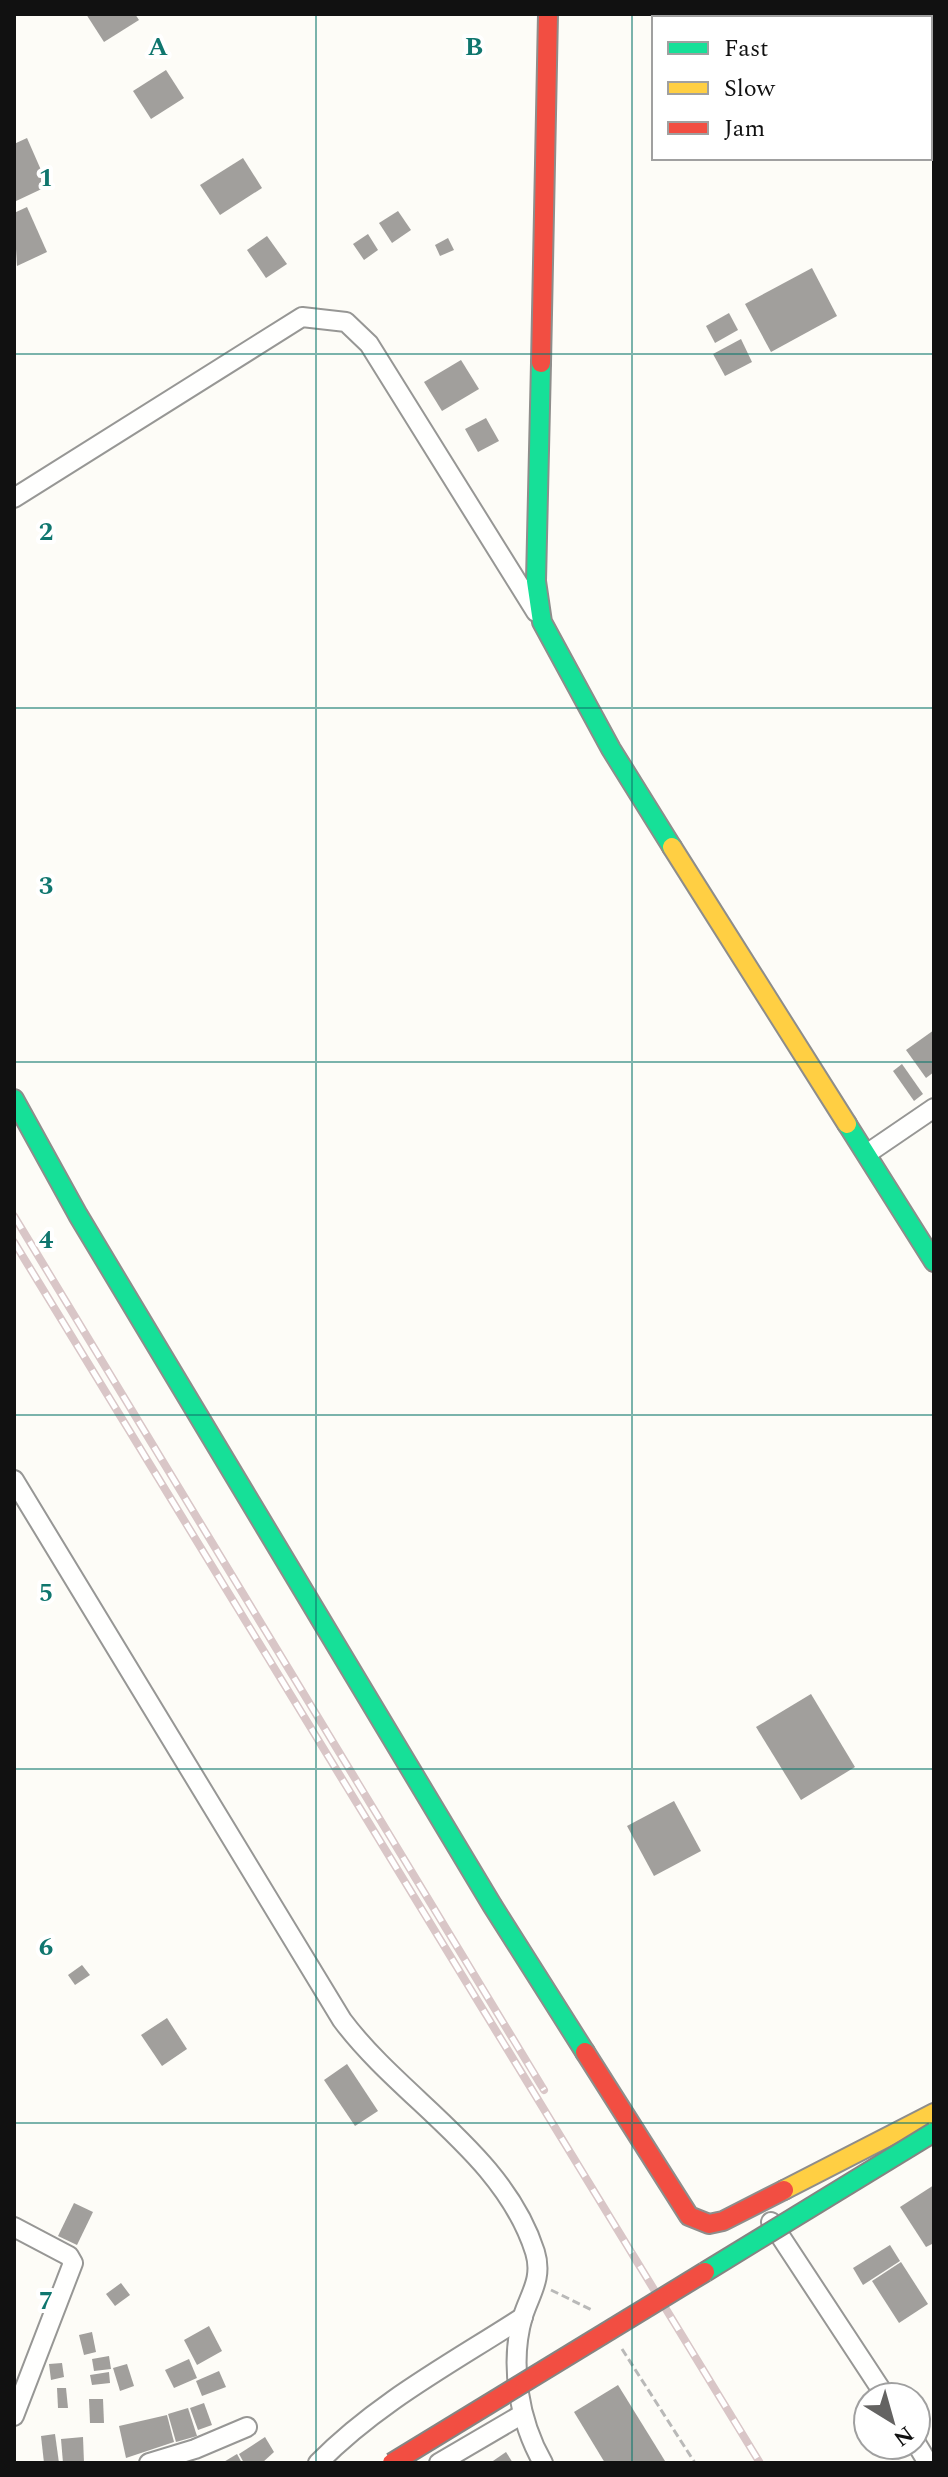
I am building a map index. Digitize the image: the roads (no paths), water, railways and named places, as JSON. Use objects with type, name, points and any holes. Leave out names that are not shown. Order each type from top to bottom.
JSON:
[{"type":"main road","points":[[548,14],[536,581],[542,622],[611,749],[868,1153],[926,1234],[934,1262]]},
{"type":"main road","points":[[14,1099],[78,1215],[481,1882],[492,1905],[689,2216],[709,2224],[723,2221],[934,2119]]},
{"type":"main road","points":[[392,2463],[934,2119]]},
{"type":"street","points":[[14,498],[302,317],[346,322],[369,344],[542,622]]},
{"type":"street","points":[[868,1153],[934,1108]]},
{"type":"street","points":[[14,1480],[342,2020],[378,2064],[454,2134],[499,2188],[535,2253],[536,2285],[523,2317],[518,2355],[521,2415],[543,2463]]},
{"type":"street","points":[[759,2203],[876,2381]]},
{"type":"street","points":[[14,2227],[69,2256],[73,2263],[14,2416]]},
{"type":"street","points":[[318,2463],[381,2405],[451,2365],[523,2317]]},
{"type":"street","points":[[439,2463],[521,2415]]},
{"type":"street","points":[[149,2463],[195,2449],[247,2427]]},
{"type":"railway","points":[[14,1216],[544,2090]]},
{"type":"railway","points":[[14,1242],[760,2463]]}]
